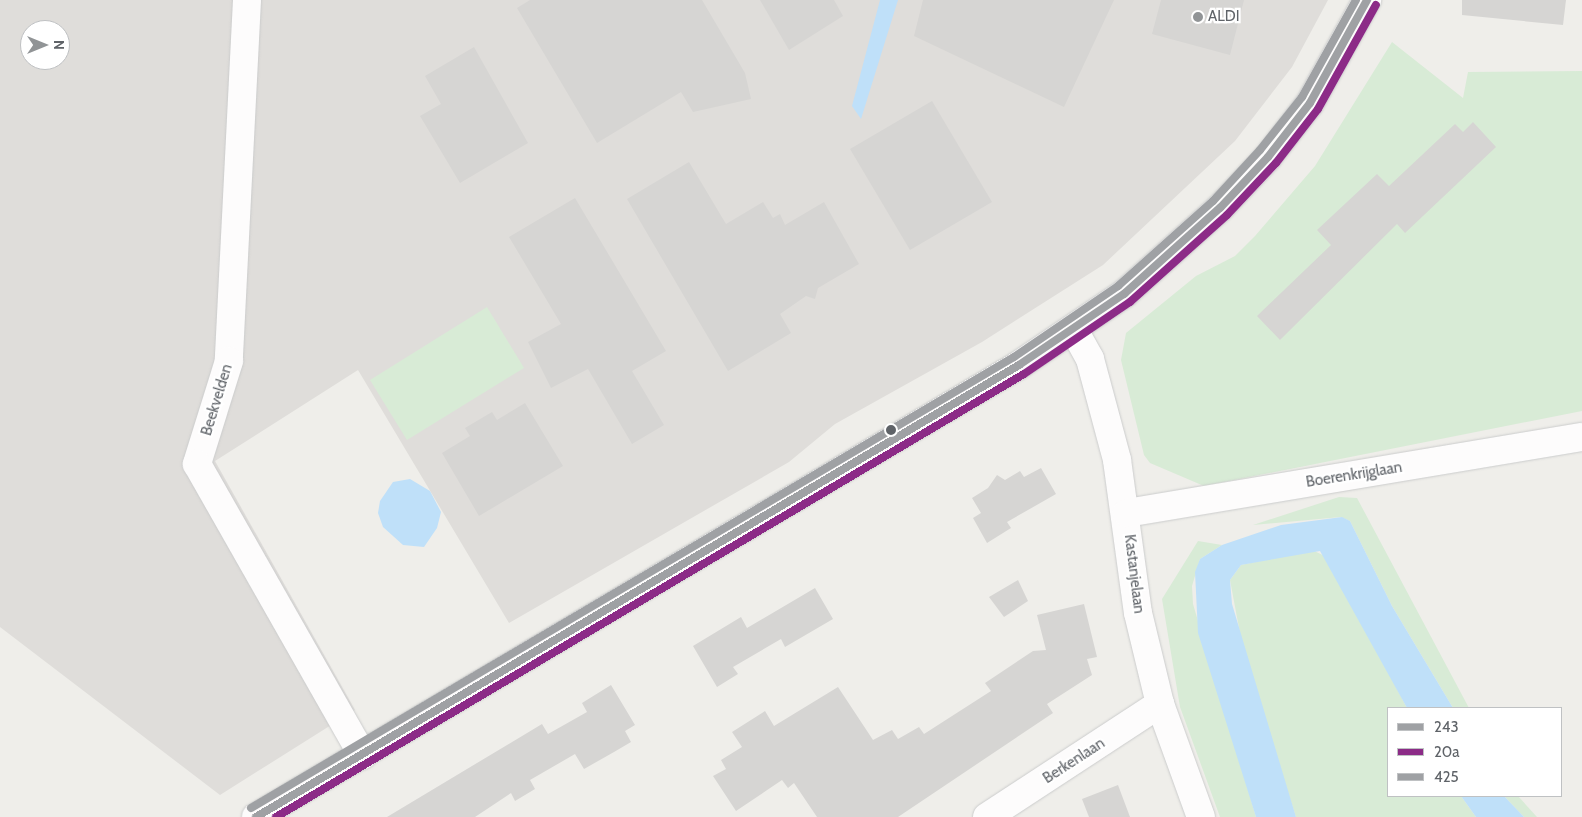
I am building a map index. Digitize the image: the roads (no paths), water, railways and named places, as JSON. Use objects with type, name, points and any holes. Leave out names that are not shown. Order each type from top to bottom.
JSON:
[{"type":"street","name":"Beekvelden","points":[[247,0],[229,361],[197,464],[362,755]]},
{"type":"street","points":[[256,817],[1074,330],[1176,248],[1268,157],[1310,103],[1367,0]]},
{"type":"street","name":"Kastanjelaan","points":[[1074,330],[1090,359],[1127,513],[1137,605],[1160,704],[1201,817]]},
{"type":"street","name":"Boerenkrijglaan","points":[[1127,513],[1582,437]]},
{"type":"street","name":"Berkenlaan","points":[[987,817],[1160,704]]},
{"type":"water","points":[[880,0],[898,0],[861,119],[852,106]]},
{"type":"water","points":[[410,479],[430,491],[441,512],[437,528],[424,547],[403,545],[383,527],[378,513],[380,501],[393,482]]},
{"type":"water","points":[[1342,517],[1350,521],[1392,606],[1452,707],[1406,707],[1320,551],[1241,565],[1230,580],[1232,604],[1296,817],[1256,817],[1198,633],[1195,572],[1200,559],[1222,545],[1281,525]]},
{"type":"water","points":[[1462,797],[1505,797],[1524,817],[1476,817]]},
{"type":"place","name":"ALDI","points":[[1198,17]]}]
